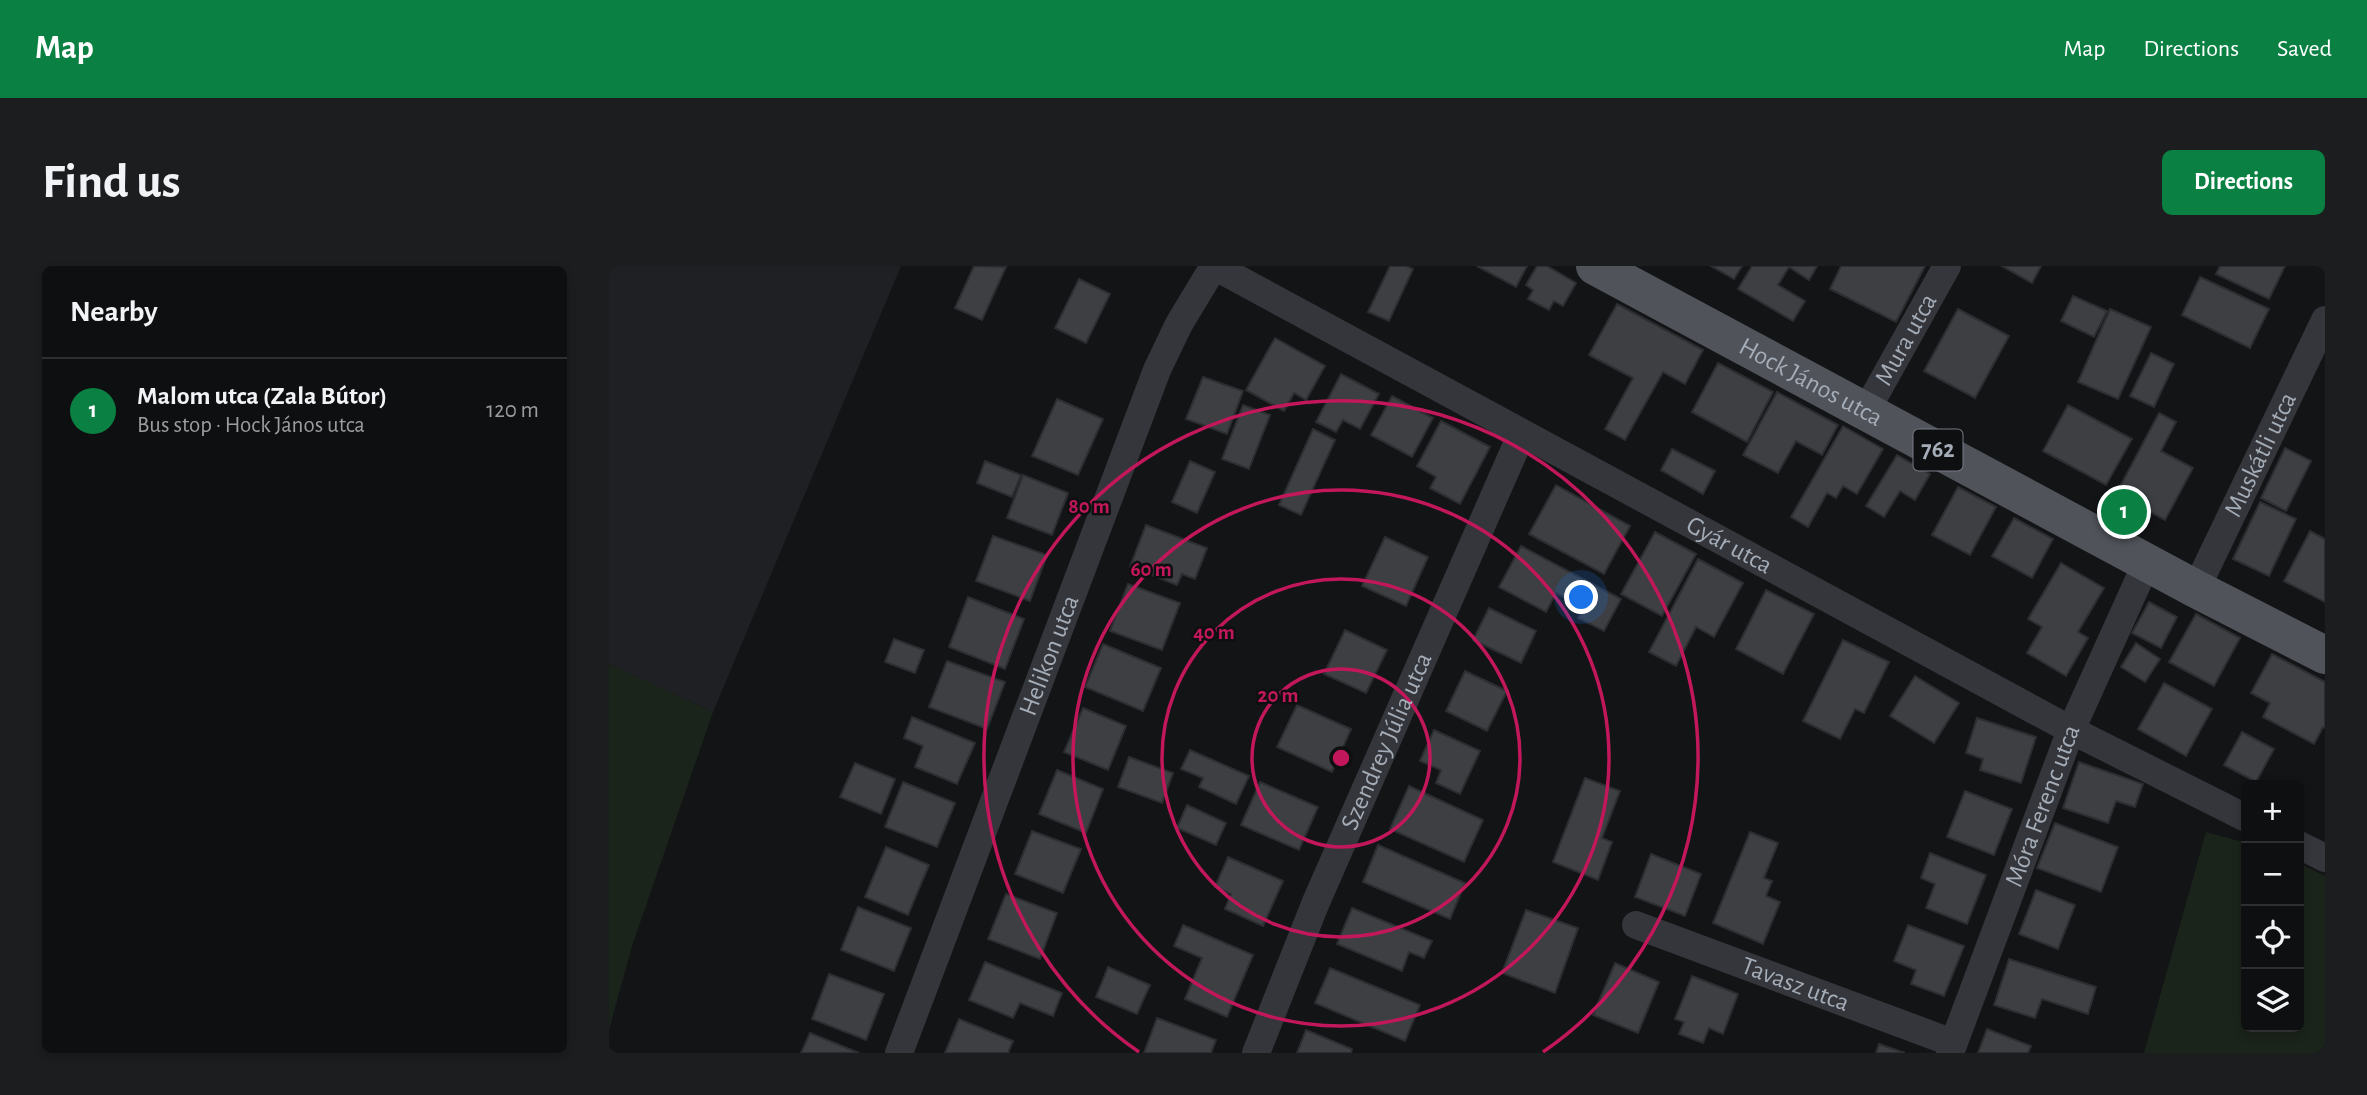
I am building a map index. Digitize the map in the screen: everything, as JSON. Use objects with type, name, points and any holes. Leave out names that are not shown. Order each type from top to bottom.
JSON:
[{"type":"main road","name":"Hock János utca","points":[[1595,266],[2196,589],[2325,655]]},
{"type":"street","name":"Gyár utca","points":[[1214,266],[2071,730],[2241,815]]},
{"type":"street","name":"Helikon utca","points":[[899,1053],[1157,370],[1179,324],[1214,266]]},
{"type":"street","name":"Mura utca","points":[[1866,411],[1947,266]]},
{"type":"street","name":"Muskátli utca","points":[[2196,589],[2325,320]]},
{"type":"street","name":"Szendrey Júlia utca","points":[[1256,1053],[1316,902],[1522,433]]},
{"type":"street","name":"Móra Ferenc utca","points":[[1952,1048],[2071,730],[2147,562]]},
{"type":"street","points":[[2304,848],[2325,858]]},
{"type":"street","name":"Tavasz utca","points":[[1636,925],[1952,1048]]},
{"type":"shaded area","points":[[609,266],[901,266],[713,712],[609,664]]},
{"type":"shaded area","points":[[609,664],[713,712],[632,946],[609,1030]]},
{"type":"shaded area","points":[[2206,832],[2241,842],[2241,1032],[2304,1032],[2304,866],[2325,876],[2325,1053],[2144,1053]]},
{"type":"building","points":[[974,266],[1006,267],[982,320],[955,308]]},
{"type":"building","points":[[1390,266],[1413,269],[1389,321],[1368,312]]},
{"type":"building","points":[[1477,266],[1527,266],[1516,287]]},
{"type":"building","points":[[1537,266],[1547,266],[1576,283],[1563,306],[1554,301],[1549,310],[1528,299],[1533,290],[1526,285]]},
{"type":"building","points":[[1711,266],[1742,266],[1734,279]]},
{"type":"building","points":[[1752,266],[1817,266],[1809,280],[1789,267],[1778,285],[1805,301],[1793,321],[1738,289]]},
{"type":"building","points":[[1841,266],[1925,266],[1896,322],[1830,289]]},
{"type":"building","points":[[2002,266],[2041,266],[2032,283]]},
{"type":"building","points":[[2220,266],[2285,266],[2269,299],[2216,274]]},
{"type":"building","points":[[2200,277],[2269,309],[2250,348],[2182,315]]},
{"type":"building","points":[[1079,279],[1110,294],[1086,343],[1055,328]]},
{"type":"building","points":[[2073,296],[2107,311],[2094,337],[2061,321]]},
{"type":"building","points":[[1617,304],[1703,350],[1685,384],[1663,372],[1625,440],[1605,429],[1633,378],[1589,355]]},
{"type":"building","points":[[1958,309],[2009,336],[1975,398],[1924,371]]},
{"type":"building","points":[[2110,309],[2151,327],[2118,399],[2078,382]]},
{"type":"building","points":[[1275,338],[1325,366],[1306,400],[1294,393],[1284,411],[1246,390]]},
{"type":"building","points":[[2151,353],[2174,364],[2154,407],[2130,396]]},
{"type":"building","points":[[1718,363],[1773,392],[1747,442],[1692,412]]},
{"type":"building","points":[[1341,374],[1379,394],[1360,429],[1343,420],[1336,432],[1316,422]]},
{"type":"building","points":[[1203,377],[1243,391],[1227,434],[1186,419]]},
{"type":"building","points":[[1777,392],[1838,425],[1822,455],[1796,441],[1778,473],[1743,455]]},
{"type":"building","points":[[1392,396],[1433,418],[1412,457],[1371,435]]},
{"type":"building","points":[[1057,399],[1103,419],[1078,475],[1032,456]]},
{"type":"building","points":[[1243,405],[1270,415],[1249,469],[1222,459]]},
{"type":"building","points":[[2068,405],[2132,439],[2106,485],[2043,451]]},
{"type":"building","points":[[2159,413],[2176,422],[2161,451],[2193,468],[2165,520],[2116,494]]},
{"type":"building","points":[[1441,421],[1490,447],[1460,504],[1430,488],[1436,477],[1417,466]]},
{"type":"building","points":[[1843,426],[1883,449],[1857,494],[1843,486],[1836,498],[1827,493],[1808,527],[1791,517]]},
{"type":"building","points":[[1313,429],[1335,440],[1301,515],[1279,505]]},
{"type":"building","points":[[2285,448],[2311,461],[2286,511],[2261,498]]},
{"type":"building","points":[[1672,449],[1715,471],[1703,494],[1661,470]]},
{"type":"building","points":[[1897,455],[1930,474],[1915,500],[1900,491],[1884,517],[1866,506]]},
{"type":"building","points":[[985,461],[1021,475],[1012,497],[977,483]]},
{"type":"building","points":[[1190,461],[1215,472],[1197,513],[1172,502]]},
{"type":"building","points":[[1023,475],[1068,493],[1052,535],[1007,518]]},
{"type":"building","points":[[1556,485],[1630,526],[1604,574],[1529,534]]},
{"type":"building","points":[[1958,487],[1996,507],[1970,555],[1932,535]]},
{"type":"building","points":[[2260,502],[2296,519],[2269,576],[2233,559]]},
{"type":"building","points":[[2014,518],[2053,539],[2032,578],[1992,556]]},
{"type":"building","points":[[1146,525],[1207,548],[1195,579],[1182,574],[1177,585],[1130,567]]},
{"type":"building","points":[[2310,531],[2325,539],[2325,602],[2284,581]]},
{"type":"building","points":[[1655,532],[1696,554],[1662,616],[1621,594]]},
{"type":"building","points":[[993,536],[1047,555],[1030,601],[976,581]]},
{"type":"building","points":[[1385,537],[1428,557],[1406,606],[1362,586]]},
{"type":"building","points":[[1521,546],[1621,599],[1604,631],[1578,618],[1584,608],[1556,593],[1546,612],[1499,587]]},
{"type":"building","points":[[1698,559],[1743,583],[1714,637],[1696,627],[1676,666],[1649,652]]},
{"type":"building","points":[[2061,563],[2104,588],[2078,632],[2088,638],[2066,676],[2027,653],[2042,627],[2028,619]]},
{"type":"building","points":[[1128,584],[1180,603],[1162,650],[1110,631]]},
{"type":"building","points":[[1766,590],[1814,614],[1783,674],[1736,649]]},
{"type":"building","points":[[968,597],[1024,619],[1005,669],[949,647]]},
{"type":"building","points":[[2149,602],[2177,617],[2161,648],[2132,633]]},
{"type":"building","points":[[1489,608],[1536,631],[1521,663],[1473,640]]},
{"type":"building","points":[[2196,614],[2240,638],[2214,686],[2169,662]]},
{"type":"building","points":[[1345,630],[1387,650],[1366,693],[1324,674]]},
{"type":"building","points":[[894,639],[924,650],[915,673],[885,662]]},
{"type":"building","points":[[1843,640],[1889,662],[1864,713],[1855,709],[1840,739],[1803,721]]},
{"type":"building","points":[[2136,643],[2160,659],[2145,682],[2121,667]]},
{"type":"building","points":[[1103,644],[1161,668],[1143,711],[1085,687]]},
{"type":"building","points":[[2272,654],[2325,682],[2325,728],[2323,727],[2314,744],[2263,717],[2270,703],[2251,693]]},
{"type":"building","points":[[947,661],[1005,682],[987,729],[929,707]]},
{"type":"building","points":[[1465,671],[1507,691],[1487,731],[1446,711]]},
{"type":"building","points":[[1915,676],[1959,703],[1934,743],[1890,716]]},
{"type":"building","points":[[2164,683],[2212,709],[2186,756],[2138,729]]},
{"type":"building","points":[[1297,705],[1351,729],[1332,772],[1277,747]]},
{"type":"building","points":[[1083,708],[1126,726],[1108,770],[1064,752]]},
{"type":"building","points":[[912,717],[975,743],[957,784],[915,767],[923,746],[904,738]]},
{"type":"building","points":[[1977,718],[2036,737],[2021,783],[1980,770],[1983,759],[1966,753]]},
{"type":"building","points":[[1434,730],[1480,751],[1460,794],[1436,783],[1441,770],[1420,761]]},
{"type":"building","points":[[2242,732],[2274,749],[2257,780],[2224,765]]},
{"type":"building","points":[[1190,750],[1249,776],[1236,804],[1199,787],[1203,778],[1181,769]]},
{"type":"building","points":[[1129,757],[1173,773],[1162,803],[1118,787]]},
{"type":"building","points":[[2079,762],[2143,784],[2135,807],[2116,801],[2108,823],[2063,808]]},
{"type":"building","points":[[855,763],[895,779],[881,814],[840,797]]},
{"type":"building","points":[[1057,770],[1103,789],[1086,833],[1039,814]]},
{"type":"building","points":[[1585,778],[1620,791],[1602,838],[1612,842],[1598,880],[1553,862]]},
{"type":"building","points":[[903,782],[955,803],[937,847],[885,827]]},
{"type":"building","points":[[1260,782],[1318,807],[1299,850],[1241,825]]},
{"type":"building","points":[[1409,786],[1483,820],[1464,862],[1390,829]]},
{"type":"building","points":[[1965,791],[2012,809],[1994,855],[1947,837]]},
{"type":"building","points":[[1187,805],[1226,823],[1216,845],[1177,828]]},
{"type":"building","points":[[2055,823],[2118,847],[2101,892],[2037,868]]},
{"type":"building","points":[[1032,831],[1081,849],[1063,893],[1015,874]]},
{"type":"building","points":[[1750,832],[1778,843],[1764,878],[1772,881],[1766,896],[1780,902],[1763,944],[1713,923]]},
{"type":"building","points":[[1378,845],[1465,883],[1450,919],[1363,882]]},
{"type":"building","points":[[886,847],[929,865],[908,915],[865,897]]},
{"type":"building","points":[[1930,853],[1986,875],[1967,924],[1926,908],[1935,884],[1921,878]]},
{"type":"building","points":[[1651,854],[1701,874],[1685,916],[1635,897]]},
{"type":"building","points":[[1228,857],[1283,881],[1263,926],[1225,909],[1231,894],[1215,887]]},
{"type":"building","points":[[2036,890],[2075,905],[2058,949],[2019,934]]},
{"type":"building","points":[[1006,894],[1057,913],[1040,959],[988,939]]},
{"type":"building","points":[[858,907],[911,928],[894,971],[841,950]]},
{"type":"building","points":[[1352,908],[1432,941],[1424,958],[1409,952],[1402,971],[1337,944]]},
{"type":"building","points":[[1526,910],[1578,928],[1555,993],[1502,973]]},
{"type":"building","points":[[1183,925],[1253,955],[1227,1017],[1185,999],[1202,958],[1174,946]]},
{"type":"building","points":[[1908,925],[1964,946],[1944,996],[1911,984],[1916,970],[1894,961]]},
{"type":"building","points":[[2009,959],[2096,987],[2088,1014],[2042,999],[2035,1018],[1994,1005]]},
{"type":"building","points":[[985,962],[1062,993],[1053,1016],[1020,1003],[1013,1018],[969,1000]]},
{"type":"building","points":[[1615,963],[1659,982],[1638,1033],[1593,1015]]},
{"type":"building","points":[[1108,967],[1150,985],[1137,1014],[1096,997]]},
{"type":"building","points":[[1330,968],[1420,1005],[1405,1041],[1315,1003]]},
{"type":"building","points":[[829,974],[884,994],[866,1040],[812,1019]]},
{"type":"building","points":[[1692,976],[1738,994],[1723,1034],[1709,1028],[1703,1043],[1679,1034],[1684,1022],[1675,1019]]},
{"type":"building","points":[[1157,1018],[1216,1040],[1211,1053],[1144,1053]]},
{"type":"building","points":[[959,1019],[1013,1041],[1008,1053],[945,1053]]},
{"type":"building","points":[[1987,1029],[2031,1046],[2028,1053],[1978,1053]]},
{"type":"building","points":[[1306,1030],[1352,1049],[1351,1053],[1297,1053]]},
{"type":"building","points":[[810,1033],[859,1053],[801,1053]]},
{"type":"building","points":[[1879,1044],[1905,1053],[1876,1053]]},
{"type":"place","name":"Malom utca (Zala Bútor)","points":[[2124,512]]}]
